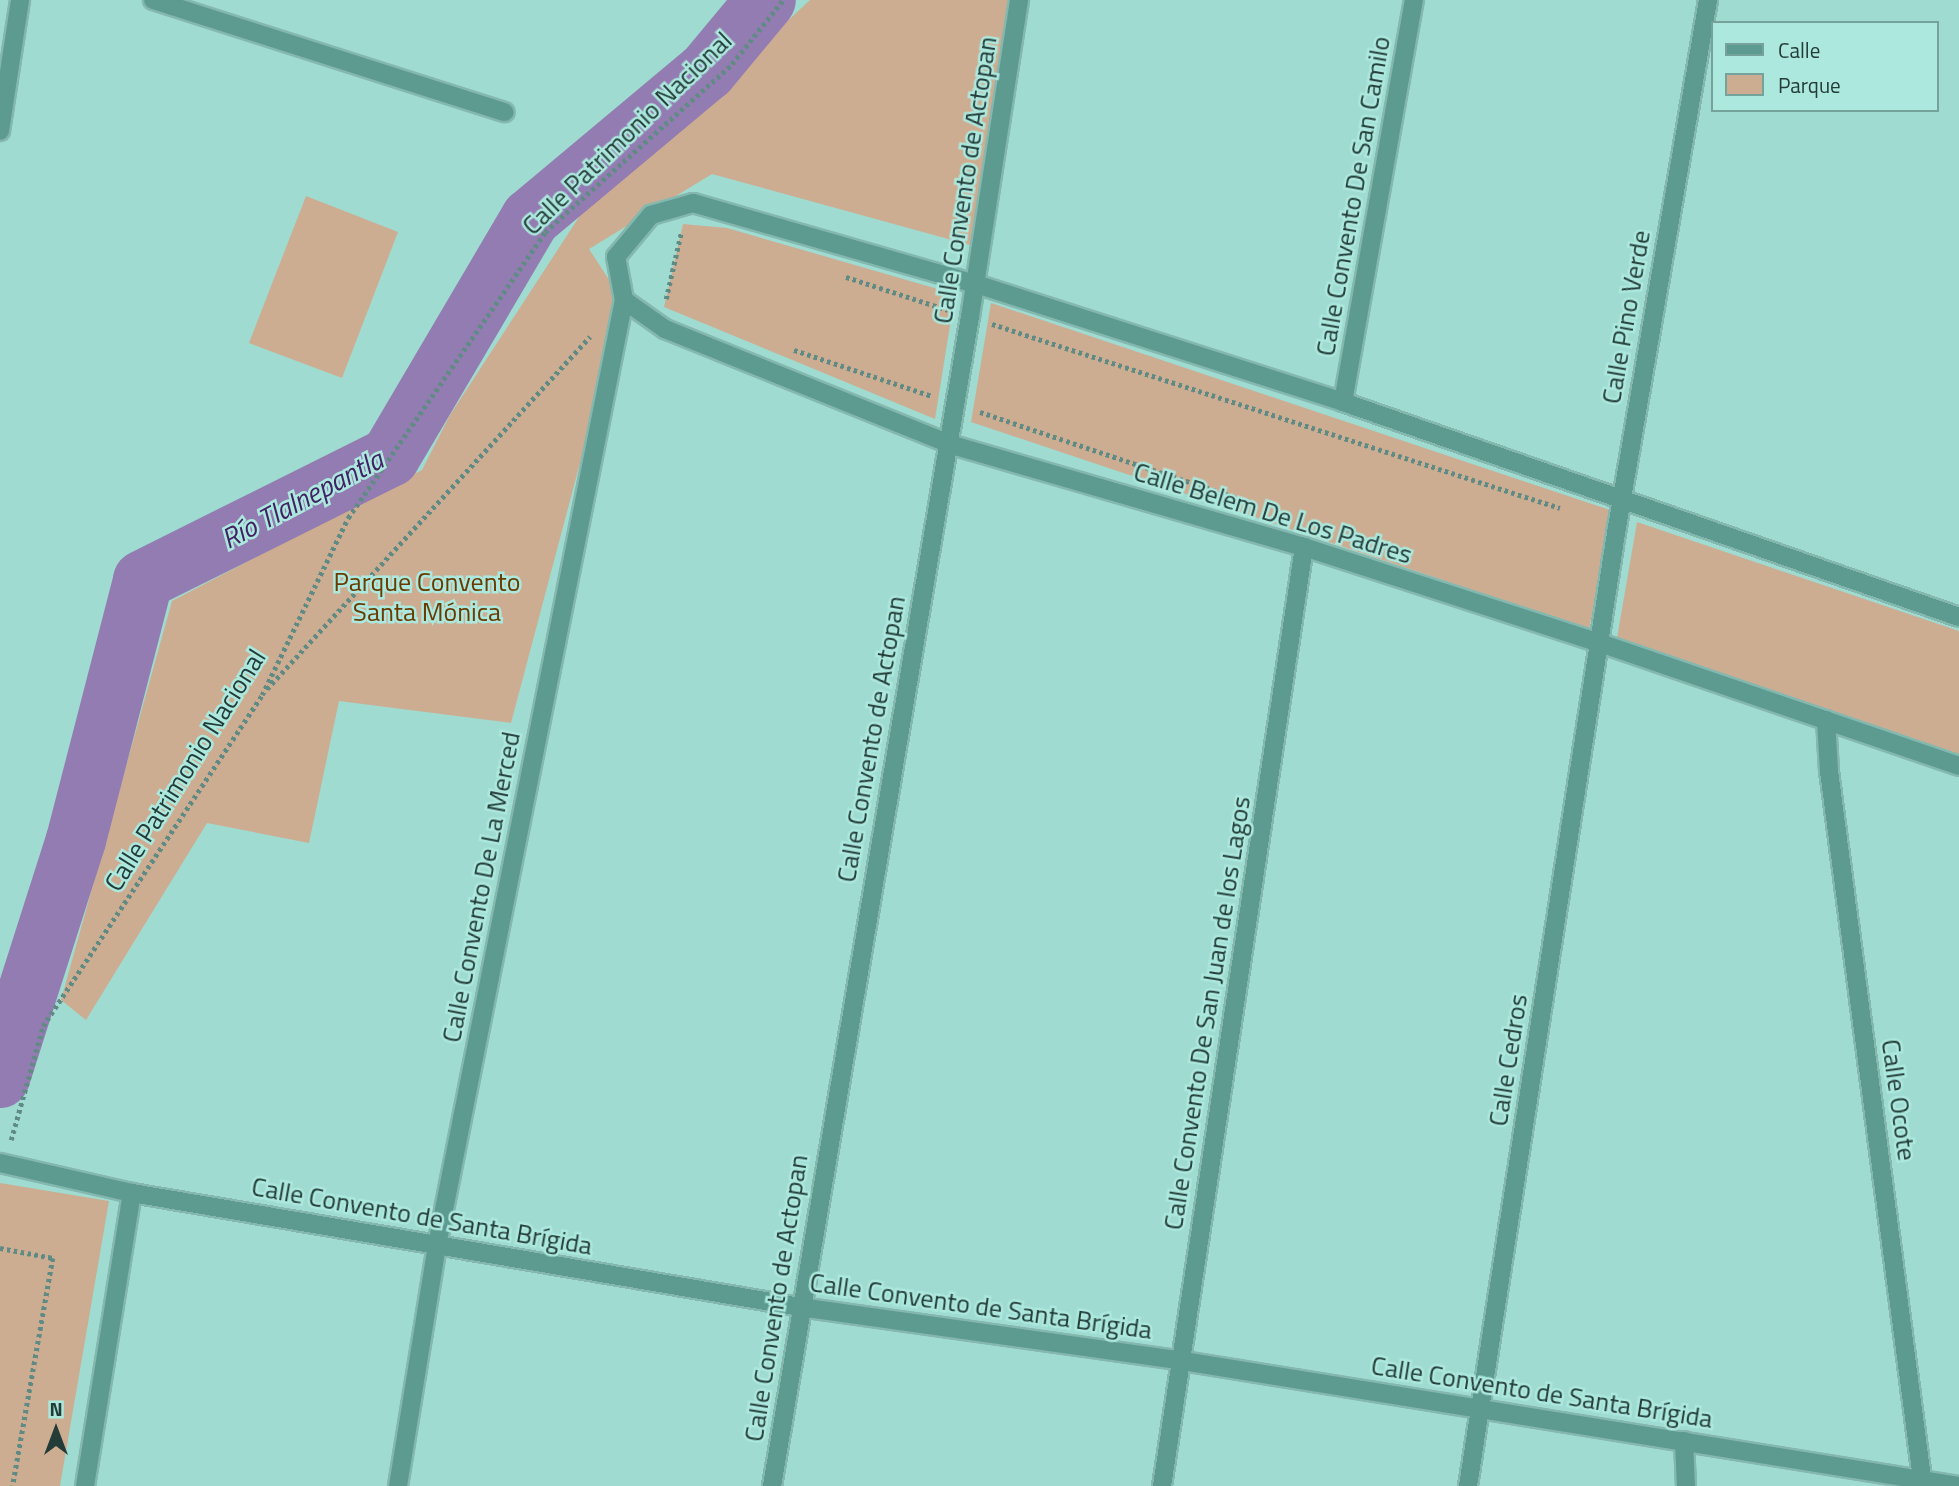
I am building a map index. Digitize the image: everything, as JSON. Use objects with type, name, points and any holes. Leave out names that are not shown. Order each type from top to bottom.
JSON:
[{"type":"street","points":[[1,121],[20,0]]},
{"type":"street","points":[[153,0],[505,112]]},
{"type":"street","name":"Calle Convento de Actopan","points":[[772,1486],[800,1307],[976,284],[1019,0]]},
{"type":"street","name":"Calle Convento De San Camilo","points":[[1343,402],[1414,0]]},
{"type":"street","name":"Calle Pino Verde","points":[[1600,643],[1621,500],[1708,0]]},
{"type":"street","points":[[624,300],[617,257],[651,215],[693,203],[976,284],[1343,402],[1959,617]]},
{"type":"street","name":"Calle Belem De Los Padres","points":[[624,300],[665,329],[949,444],[1304,547],[1600,643],[1959,766]]},
{"type":"street","name":"Calle Convento De La Merced","points":[[398,1486],[437,1245],[624,300]]},
{"type":"street","name":"Calle Convento De San Juan de los Lagos","points":[[1162,1486],[1304,547]]},
{"type":"street","name":"Calle Cedros","points":[[1468,1486],[1600,643]]},
{"type":"street","name":"Calle Ocote","points":[[1826,720],[1829,771],[1923,1483]]},
{"type":"street","name":"Calle Convento de Santa Brígida","points":[[2,1164],[132,1193],[800,1307],[1183,1361],[1684,1441],[1923,1483],[1958,1486]]},
{"type":"street","points":[[85,1486],[132,1193]]},
{"type":"street","points":[[1684,1441],[1686,1486]]},
{"type":"path","name":"Calle Patrimonio Nacional","points":[[2,1164],[43,1026],[262,695],[348,518],[545,232],[732,64],[783,0]]},
{"type":"path","points":[[664,307],[683,224]]},
{"type":"path","points":[[840,275],[1564,509]]},
{"type":"path","points":[[262,695],[624,300]]},
{"type":"path","points":[[783,347],[1247,501]]},
{"type":"path","points":[[0,1248],[53,1258],[13,1486]]},
{"type":"green space","name":"Parque Convento Santa Mónica","points":[[810,0],[1010,0],[970,245],[712,174],[589,249],[623,301],[511,723],[339,701],[309,843],[207,823],[86,1020],[61,1000],[172,601],[422,470],[450,415],[581,214]]},
{"type":"green space","points":[[306,196],[398,232],[342,378],[249,343]]},
{"type":"green space","points":[[683,224],[727,228],[955,294],[935,419],[664,307]]},
{"type":"green space","points":[[991,303],[1613,511],[1589,629],[971,422]]},
{"type":"green space","points":[[1637,522],[1959,631],[1959,755],[1617,638]]},
{"type":"green space","points":[[0,1183],[109,1201],[60,1486],[0,1486]]},
{"type":"waterway","name":"Río Tlalnepantla","points":[[0,1078],[76,840],[143,580],[390,457],[531,218],[707,71],[766,0]]}]
